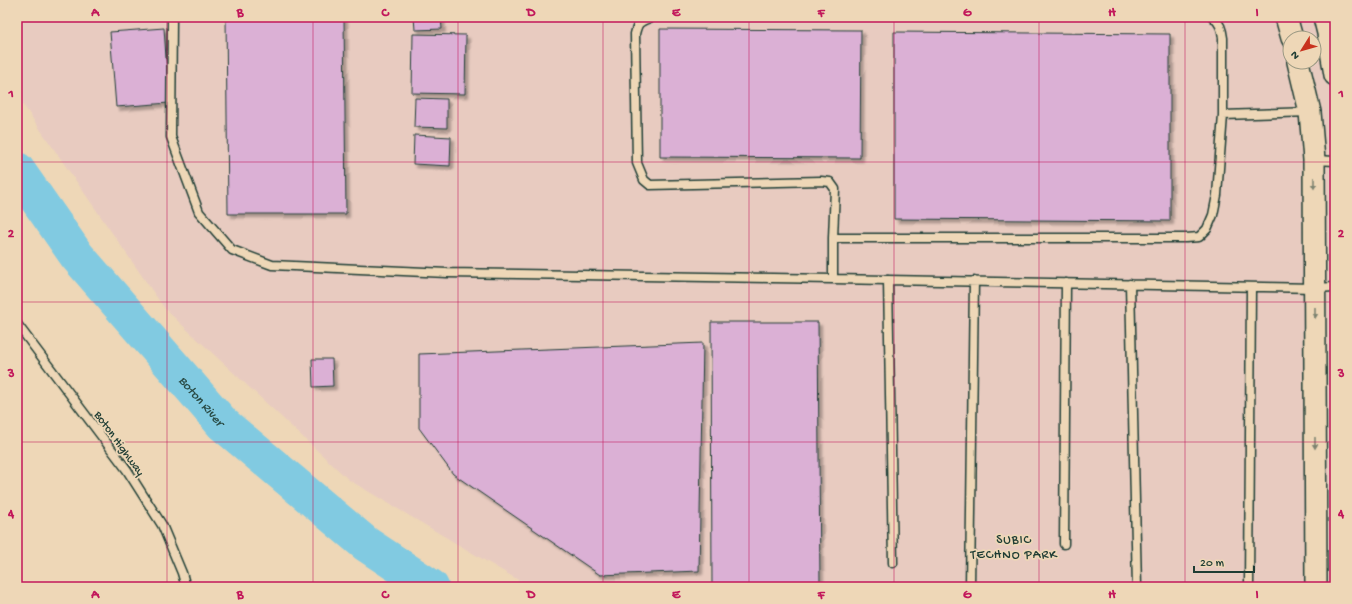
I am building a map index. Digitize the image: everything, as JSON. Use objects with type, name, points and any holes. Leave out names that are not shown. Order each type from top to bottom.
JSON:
[{"type":"street","points":[[1286,17],[1290,30]]},
{"type":"street","points":[[1324,17],[1335,75]]},
{"type":"street","points":[[1300,70],[1310,112],[1314,160],[1316,587]]},
{"type":"lane","points":[[172,17],[171,137],[199,212],[232,250],[272,265],[447,273],[1314,288],[1335,287]]},
{"type":"lane","points":[[652,17],[637,24],[635,34],[637,163],[644,180],[650,185],[660,186],[821,181],[830,182],[835,188],[833,238],[834,279]]},
{"type":"lane","points":[[833,238],[1200,237],[1207,229],[1213,215],[1223,115],[1223,38],[1222,30],[1218,21],[1213,17]]},
{"type":"lane","points":[[1223,115],[1310,112]]},
{"type":"lane","points":[[1314,160],[1335,161]]},
{"type":"lane","points":[[888,280],[893,562]]},
{"type":"lane","points":[[970,587],[974,281]]},
{"type":"lane","points":[[1064,544],[1066,283]]},
{"type":"lane","points":[[1130,284],[1137,587]]},
{"type":"lane","points":[[1249,587],[1251,287]]},
{"type":"lane","name":"Boton Highway","points":[[17,324],[127,470],[162,525],[182,573],[186,587]]},
{"type":"shaded area","name":"SUBIC TECHNO PARK","points":[[17,17],[1335,17],[1335,587],[530,587],[349,480],[165,309],[17,96]]},
{"type":"building","points":[[226,17],[344,17],[346,214],[228,214]]},
{"type":"building","points":[[414,17],[441,17],[442,29],[415,30]]},
{"type":"building","points":[[164,28],[169,103],[116,107],[110,32]]},
{"type":"building","points":[[660,29],[861,30],[860,158],[660,157]]},
{"type":"building","points":[[894,32],[1170,34],[1170,221],[894,219]]},
{"type":"building","points":[[413,34],[466,35],[465,94],[412,93]]},
{"type":"building","points":[[415,98],[447,99],[447,128],[414,127]]},
{"type":"building","points":[[414,135],[451,137],[450,166],[413,164]]},
{"type":"building","points":[[711,322],[818,322],[820,587],[712,587]]},
{"type":"building","points":[[703,343],[699,571],[600,575],[453,474],[419,428],[419,354]]},
{"type":"building","points":[[312,359],[332,359],[333,386],[313,387]]},
{"type":"waterway","name":"Boton River","points":[[17,170],[77,256],[223,424],[366,544],[431,587]]},
{"type":"district","name":"SUBIC TECHNO PARK","points":[[1014,546]]}]
